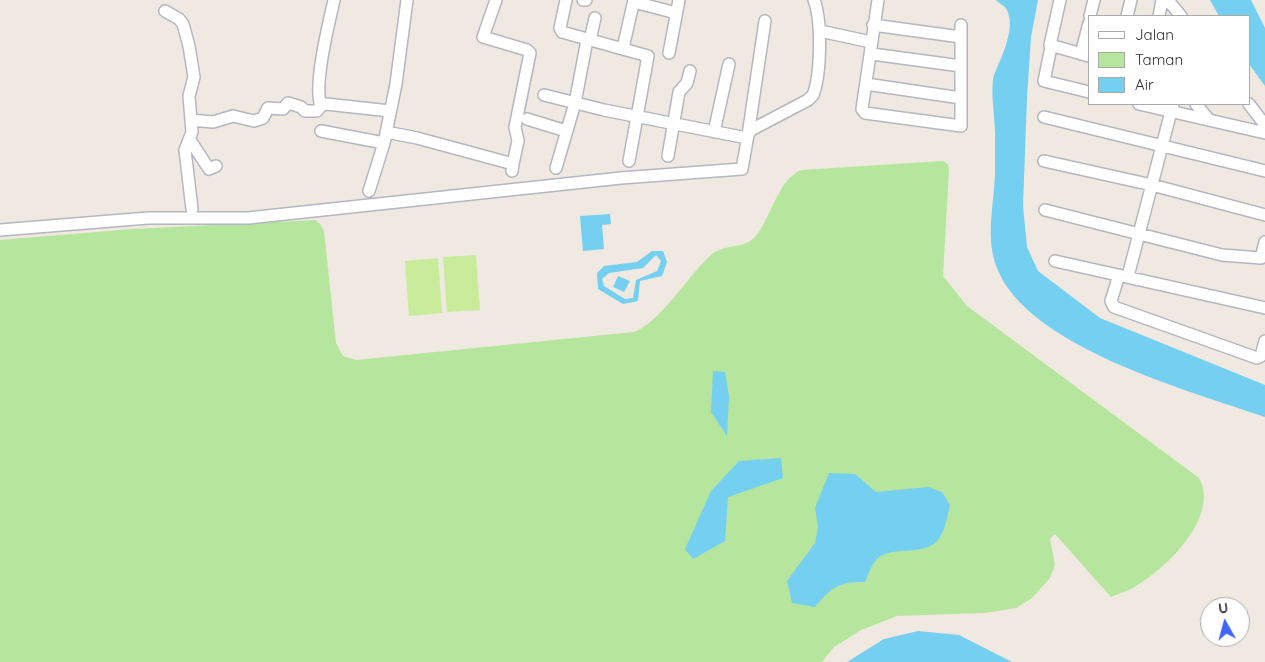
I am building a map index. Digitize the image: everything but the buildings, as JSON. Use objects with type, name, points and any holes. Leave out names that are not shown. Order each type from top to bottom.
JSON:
[{"type":"street","points":[[320,106],[318,98],[320,73],[334,0]]},
{"type":"street","points":[[369,190],[385,138],[401,54],[407,0]]},
{"type":"street","points":[[321,131],[385,138],[418,138],[512,168],[518,141],[515,127],[530,53],[527,50],[484,38],[496,0]]},
{"type":"street","points":[[566,0],[560,30],[649,57],[629,161]]},
{"type":"street","points":[[669,53],[679,0]]},
{"type":"street","points":[[748,136],[756,126],[792,109],[813,95],[820,31],[814,0]]},
{"type":"street","points":[[878,0],[871,42],[872,54],[862,109],[865,113],[961,126],[961,24]]},
{"type":"street","points":[[1060,0],[1049,40],[1051,47],[1044,81],[1088,92]]},
{"type":"street","points":[[1090,15],[1094,0]]},
{"type":"street","points":[[1127,15],[1131,0]]},
{"type":"street","points":[[1159,15],[1163,0],[1171,4],[1180,15]]},
{"type":"street","points":[[623,48],[634,1],[676,13]]},
{"type":"street","points":[[165,11],[182,21],[190,46],[194,77],[189,96],[190,140],[185,150],[192,209]]},
{"type":"street","points":[[556,168],[575,103],[588,40],[595,18]]},
{"type":"street","points":[[0,230],[148,218],[248,218],[621,178],[742,169],[765,21]]},
{"type":"street","points":[[873,25],[961,37]]},
{"type":"street","points":[[820,31],[871,42]]},
{"type":"street","points":[[1051,47],[1085,55],[1088,31]]},
{"type":"street","points":[[872,54],[961,66]]},
{"type":"street","points":[[714,132],[729,64]]},
{"type":"street","points":[[668,156],[679,92],[687,83],[690,71]]},
{"type":"street","points":[[866,84],[961,98]]},
{"type":"street","points":[[544,95],[674,125],[748,136]]},
{"type":"street","points":[[191,120],[213,122],[233,116],[256,120],[263,118],[268,107],[283,109],[288,103],[301,106],[304,111],[316,111],[320,106],[326,104],[390,112]]},
{"type":"street","points":[[1147,105],[1172,108],[1209,120],[1265,133]]},
{"type":"street","points":[[1197,105],[1209,120]]},
{"type":"street","points":[[1250,105],[1265,125]]},
{"type":"street","points":[[1172,108],[1139,233],[1124,275],[1111,300],[1114,307],[1257,358],[1261,356],[1265,341]]},
{"type":"street","points":[[1044,117],[1265,171]]},
{"type":"street","points":[[526,119],[566,131]]},
{"type":"street","points":[[190,140],[209,169],[216,166]]},
{"type":"street","points":[[1044,161],[1152,185],[1265,216],[1265,225]]},
{"type":"street","points":[[1045,210],[1222,255],[1263,259],[1265,242]]},
{"type":"street","points":[[1055,261],[1265,308]]},
{"type":"green space","points":[[943,161],[948,164],[949,170],[943,276],[967,306],[1199,478],[1204,493],[1202,508],[1187,540],[1162,567],[1133,588],[1111,597],[1055,534],[1050,539],[1055,565],[1050,578],[1032,598],[1016,608],[985,613],[897,616],[861,630],[834,647],[822,662],[0,662],[0,240],[132,229],[315,220],[324,231],[336,343],[343,356],[356,360],[634,332],[645,326],[665,308],[712,254],[722,249],[751,241],[761,229],[781,190],[794,174],[802,170]]},
{"type":"green space","points":[[476,255],[480,310],[447,312],[443,257]]},
{"type":"green space","points":[[438,258],[442,313],[409,316],[405,261]]},
{"type":"water","points":[[996,0],[1038,0],[1031,37],[1023,206],[1027,247],[1038,271],[1100,318],[1265,385],[1265,417],[1196,394],[1114,362],[1075,343],[1041,321],[1014,296],[997,268],[991,245],[995,174],[993,81],[1004,52],[1010,26],[1007,10]]},
{"type":"water","points":[[1210,0],[1251,0],[1265,28],[1265,86],[1250,65],[1250,15],[1218,15]]},
{"type":"water","points":[[610,214],[611,224],[602,225],[604,249],[583,251],[580,216]]},
{"type":"water","points":[[652,251],[663,251],[667,262],[662,276],[640,281],[638,301],[623,304],[598,289],[597,273],[604,266],[637,262]],"holes":[[[656,255],[661,261],[657,271],[636,280],[633,298],[625,299],[604,286],[602,279],[609,273],[643,268]]]},
{"type":"water","points":[[618,276],[630,281],[624,292],[613,287]]},
{"type":"water","points":[[713,371],[725,372],[729,396],[727,436],[711,412]]},
{"type":"water","points":[[781,458],[783,478],[728,497],[725,541],[693,559],[685,549],[711,491],[739,461]]},
{"type":"water","points":[[829,473],[855,474],[876,492],[928,487],[942,492],[950,505],[944,528],[937,542],[931,546],[923,549],[892,552],[880,556],[870,569],[865,582],[848,583],[836,587],[815,607],[792,603],[787,581],[815,543],[818,527],[815,508]]},
{"type":"water","points":[[918,631],[959,635],[1012,662],[847,662],[884,639]]}]
